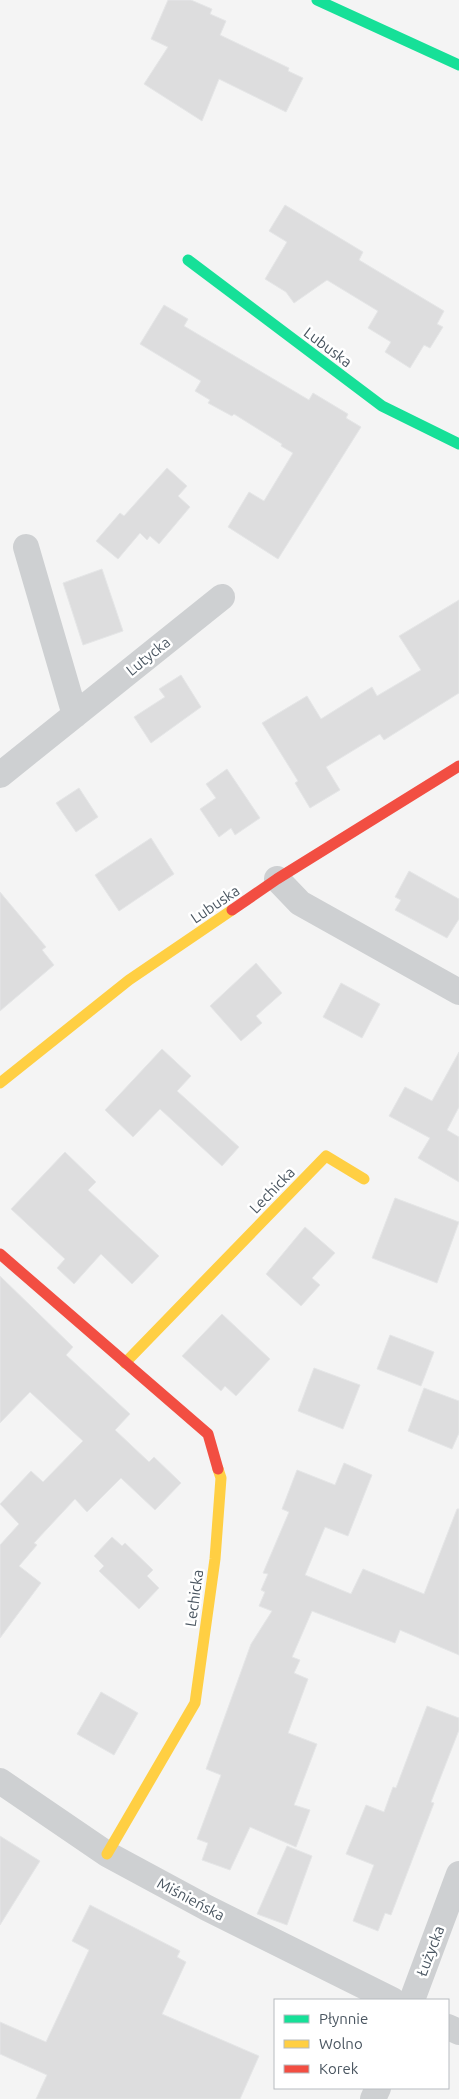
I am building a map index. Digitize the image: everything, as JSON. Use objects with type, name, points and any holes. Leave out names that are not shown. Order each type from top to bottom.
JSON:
[{"type":"street","points":[[318,0],[459,65]]},
{"type":"street","name":"Lubuska","points":[[188,260],[382,406],[459,444]]},
{"type":"street","points":[[26,547],[75,715]]},
{"type":"street","name":"Lutycka","points":[[0,775],[222,597]]},
{"type":"street","name":"Lubuska","points":[[0,1083],[129,980],[278,879],[459,766]]},
{"type":"street","points":[[278,879],[300,903],[459,992]]},
{"type":"street","name":"Lechicka","points":[[125,1363],[326,1156],[364,1179]]},
{"type":"street","name":"Lechicka","points":[[0,1254],[208,1434],[221,1478],[214,1558],[195,1703],[107,1854]]},
{"type":"street","name":"Miśnieńska","points":[[0,1782],[107,1854],[207,1908],[390,1999]]},
{"type":"street","name":"Łużycka","points":[[412,1999],[459,1874]]},
{"type":"building","points":[[168,0],[191,0],[212,9],[210,14],[226,21],[220,35],[289,68],[288,71],[303,78],[286,112],[219,79],[202,121],[144,84],[168,47],[151,39]]},
{"type":"building","points":[[285,205],[363,252],[359,260],[444,311],[437,324],[443,327],[430,348],[424,345],[410,368],[385,352],[391,342],[368,328],[378,311],[327,280],[294,303],[286,292],[265,279],[287,242],[269,231]]},
{"type":"building","points":[[164,305],[188,319],[184,326],[309,400],[313,393],[348,414],[346,418],[361,427],[278,559],[228,527],[249,492],[264,501],[293,453],[234,414],[232,416],[208,403],[210,400],[195,391],[201,381],[140,344]]},
{"type":"building","points":[[167,468],[187,486],[178,496],[190,507],[159,544],[150,536],[147,540],[140,533],[118,559],[96,541],[120,513],[124,516]]},
{"type":"building","points":[[102,569],[123,631],[83,645],[63,583]]},
{"type":"building","points":[[459,600],[459,693],[384,740],[380,734],[326,767],[340,790],[310,808],[295,783],[298,781],[262,723],[307,696],[321,719],[372,687],[377,696],[421,670],[399,636]]},
{"type":"building","points":[[181,675],[201,707],[151,743],[134,717],[165,697],[159,689]]},
{"type":"building","points":[[227,769],[260,818],[235,835],[231,828],[219,837],[200,809],[216,798],[206,784]]},
{"type":"building","points":[[79,788],[98,817],[76,832],[56,803]]},
{"type":"building","points":[[151,838],[174,874],[119,911],[95,875]]},
{"type":"building","points":[[409,871],[459,899],[459,919],[447,938],[395,910],[401,900],[395,897]]},
{"type":"building","points":[[0,892],[46,947],[42,950],[54,965],[0,1011]]},
{"type":"building","points":[[256,963],[282,993],[256,1016],[262,1023],[241,1041],[210,1006]]},
{"type":"building","points":[[341,983],[380,1004],[362,1038],[323,1017]]},
{"type":"building","points":[[162,1049],[191,1076],[177,1091],[239,1147],[222,1166],[160,1109],[133,1137],[105,1110]]},
{"type":"building","points":[[459,1052],[459,1107],[447,1130],[459,1137],[459,1182],[418,1158],[430,1138],[389,1116],[405,1087],[432,1101]]},
{"type":"building","points":[[65,1152],[96,1182],[88,1190],[159,1256],[132,1284],[101,1254],[74,1284],[57,1268],[65,1259],[11,1209]]},
{"type":"building","points":[[395,1198],[459,1222],[437,1283],[372,1258]]},
{"type":"building","points":[[305,1227],[335,1253],[312,1278],[320,1285],[301,1306],[266,1274]]},
{"type":"building","points":[[0,1276],[73,1347],[66,1355],[130,1414],[115,1430],[149,1462],[154,1457],[181,1483],[155,1510],[121,1478],[87,1512],[75,1499],[34,1543],[37,1545],[19,1566],[41,1583],[0,1638],[0,1545],[19,1524],[0,1504],[31,1471],[43,1482],[83,1441],[30,1392],[0,1423]]},
{"type":"building","points":[[222,1314],[270,1359],[236,1396],[225,1386],[221,1391],[182,1356]]},
{"type":"building","points":[[390,1335],[434,1352],[421,1386],[377,1369]]},
{"type":"building","points":[[314,1368],[360,1385],[343,1429],[298,1411]]},
{"type":"building","points":[[424,1388],[459,1401],[459,1433],[452,1449],[408,1431]]},
{"type":"building","points":[[344,1463],[372,1475],[348,1536],[325,1527],[305,1575],[351,1594],[363,1569],[424,1594],[457,1509],[459,1509],[459,1655],[400,1630],[395,1643],[312,1611],[292,1657],[300,1660],[294,1673],[308,1679],[288,1733],[317,1744],[294,1805],[310,1810],[296,1847],[250,1827],[230,1870],[202,1860],[208,1843],[197,1839],[221,1775],[206,1769],[251,1644],[272,1611],[259,1606],[265,1592],[261,1590],[268,1574],[263,1573],[289,1512],[282,1509],[297,1470],[335,1485]]},
{"type":"building","points":[[112,1537],[122,1546],[125,1543],[153,1570],[147,1576],[159,1588],[139,1609],[99,1571],[104,1566],[94,1556]]},
{"type":"building","points":[[101,1692],[138,1713],[114,1755],[77,1734]]},
{"type":"building","points":[[427,1706],[459,1718],[459,1730],[431,1802],[434,1803],[391,1915],[385,1913],[378,1931],[353,1921],[374,1865],[346,1854],[366,1805],[384,1812],[393,1787],[396,1788]]},
{"type":"building","points":[[0,1836],[40,1861],[0,1925]]},
{"type":"building","points":[[287,1846],[312,1856],[287,1925],[257,1914]]},
{"type":"building","points":[[90,1905],[180,1951],[177,1957],[186,1962],[162,2014],[259,2056],[240,2099],[36,2099],[47,2075],[0,2054],[0,2022],[46,2042],[89,1950],[72,1941]]},
{"type":"traffic: fast","points":[[317,0],[459,65]]},
{"type":"traffic: fast","points":[[188,260],[382,406],[459,444]]},
{"type":"traffic: slow","points":[[0,1083],[129,980],[232,910]]},
{"type":"traffic: slow","points":[[125,1363],[326,1156],[364,1179]]},
{"type":"traffic: slow","points":[[107,1854],[195,1703],[215,1559],[221,1478],[218,1469]]},
{"type":"traffic: jam","points":[[232,910],[277,879],[459,766]]},
{"type":"traffic: jam","points":[[0,1254],[208,1434],[218,1469]]}]
